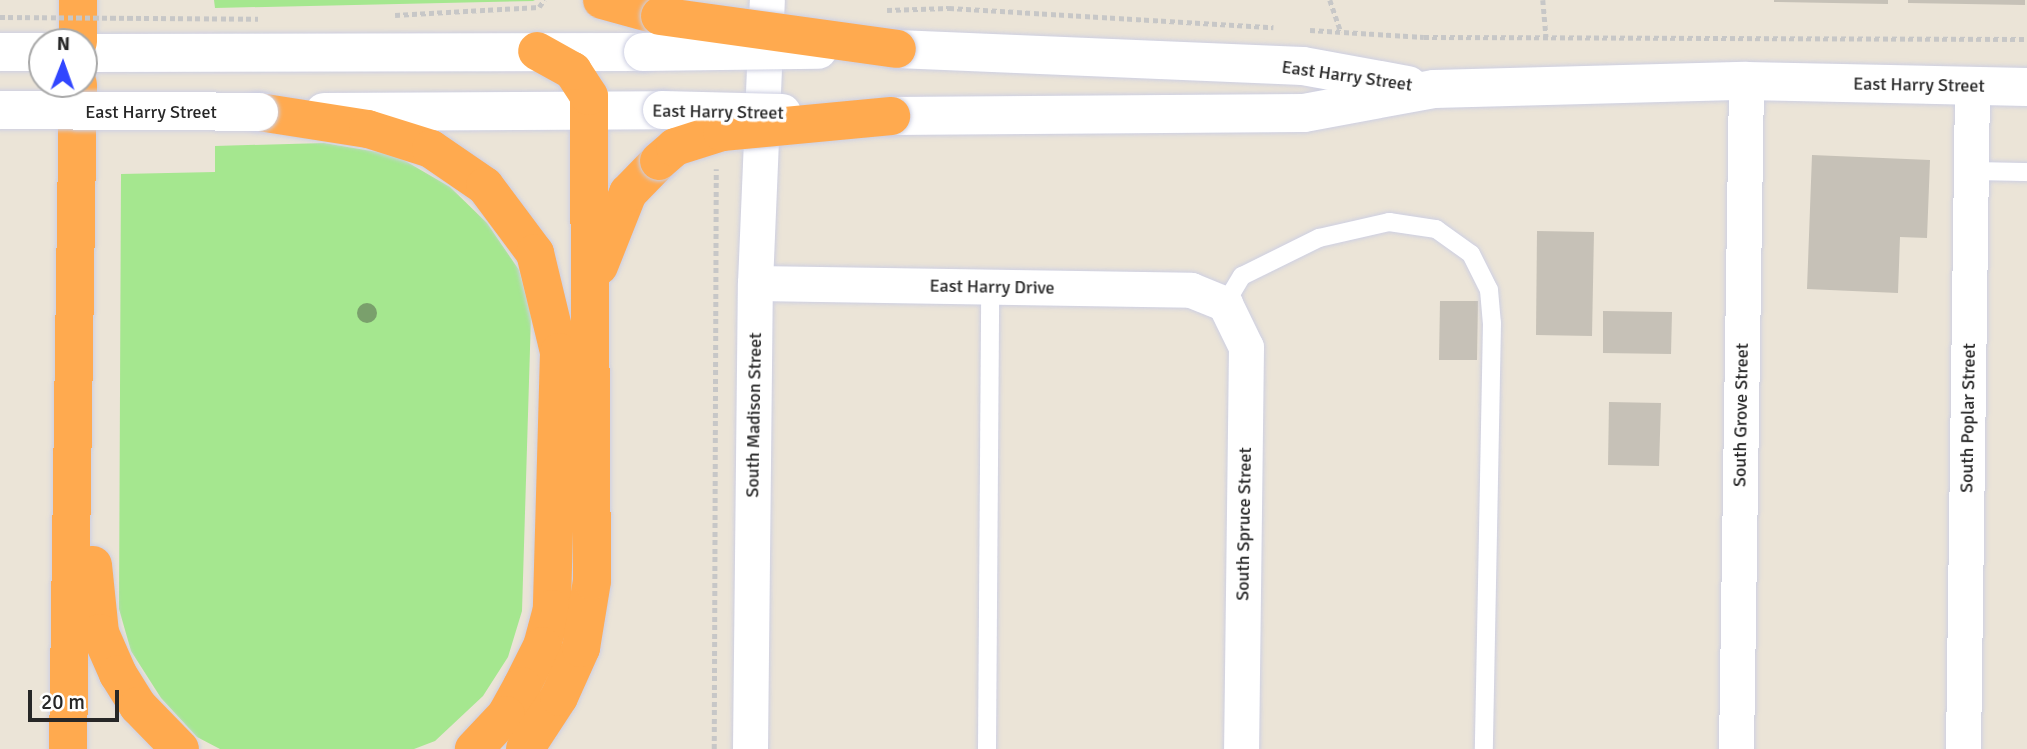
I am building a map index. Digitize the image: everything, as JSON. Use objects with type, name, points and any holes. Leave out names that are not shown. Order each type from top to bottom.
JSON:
[{"type":"highway","points":[[78,0],[78,28]]},
{"type":"highway","points":[[602,0],[660,16],[897,49]]},
{"type":"highway","points":[[525,749],[559,697],[581,648],[592,581],[589,96],[573,71],[537,51]]},
{"type":"highway","points":[[68,749],[78,98]]},
{"type":"highway","points":[[259,112],[368,129],[431,149],[485,186],[535,253],[559,352],[552,609],[542,646],[506,715],[474,749]]},
{"type":"highway","points":[[590,295],[612,226],[628,193],[675,147],[722,132],[891,116]]},
{"type":"highway","points":[[77,275],[94,587],[100,632],[118,674],[138,706],[180,749]]},
{"type":"main road","name":"East Harry Street","points":[[98,50],[264,31],[537,51],[897,49],[1303,66],[1434,89]]},
{"type":"main road","points":[[0,52],[28,52]]},
{"type":"main road","name":"East Harry Street","points":[[0,110],[662,110],[891,116],[1304,113],[1434,89],[1746,81],[2027,87]]},
{"type":"street","name":"South Madison Street","points":[[750,749],[755,283],[767,0]]},
{"type":"street","name":"South Grove Street","points":[[1736,749],[1746,81]]},
{"type":"street","name":"South Poplar Street","points":[[1964,749],[1972,87]]},
{"type":"street","name":"East Harry Drive","points":[[755,283],[1191,290],[1225,304]]},
{"type":"street","name":"South Spruce Street","points":[[1225,304],[1246,347],[1241,749]]},
{"type":"lane","points":[[1971,171],[2027,172]]},
{"type":"lane","points":[[1225,304],[1242,276],[1319,238],[1389,222],[1436,229],[1471,254],[1489,290],[1492,323],[1484,749]]},
{"type":"lane","points":[[987,749],[990,287]]},
{"type":"path","points":[[382,16],[539,7],[544,0]]},
{"type":"path","points":[[1330,0],[1341,32]]},
{"type":"path","points":[[1544,0],[1546,37]]},
{"type":"path","points":[[886,10],[949,8],[1277,28]]},
{"type":"path","points":[[0,18],[264,31]]},
{"type":"path","points":[[1303,29],[1424,37],[2027,39]]},
{"type":"path","points":[[714,749],[716,163]]},
{"type":"green space","points":[[214,0],[533,0],[535,1],[215,8]]},
{"type":"green space","points":[[324,143],[395,155],[450,187],[487,223],[519,270],[531,316],[522,611],[508,657],[483,696],[435,741],[414,749],[220,749],[197,737],[161,698],[131,651],[119,609],[121,174],[215,172],[215,146]]},
{"type":"building","points":[[1888,0],[1888,4],[1774,2]]},
{"type":"building","points":[[1908,0],[2025,0],[2025,5],[1908,3]]},
{"type":"building","points":[[1812,155],[1930,160],[1927,238],[1900,237],[1898,293],[1807,289]]},
{"type":"building","points":[[1537,231],[1594,232],[1592,336],[1536,335]]},
{"type":"building","points":[[1440,301],[1478,301],[1477,360],[1439,360]]},
{"type":"building","points":[[1603,311],[1672,312],[1671,354],[1603,353]]},
{"type":"building","points":[[1609,402],[1661,403],[1659,466],[1608,465]]}]
